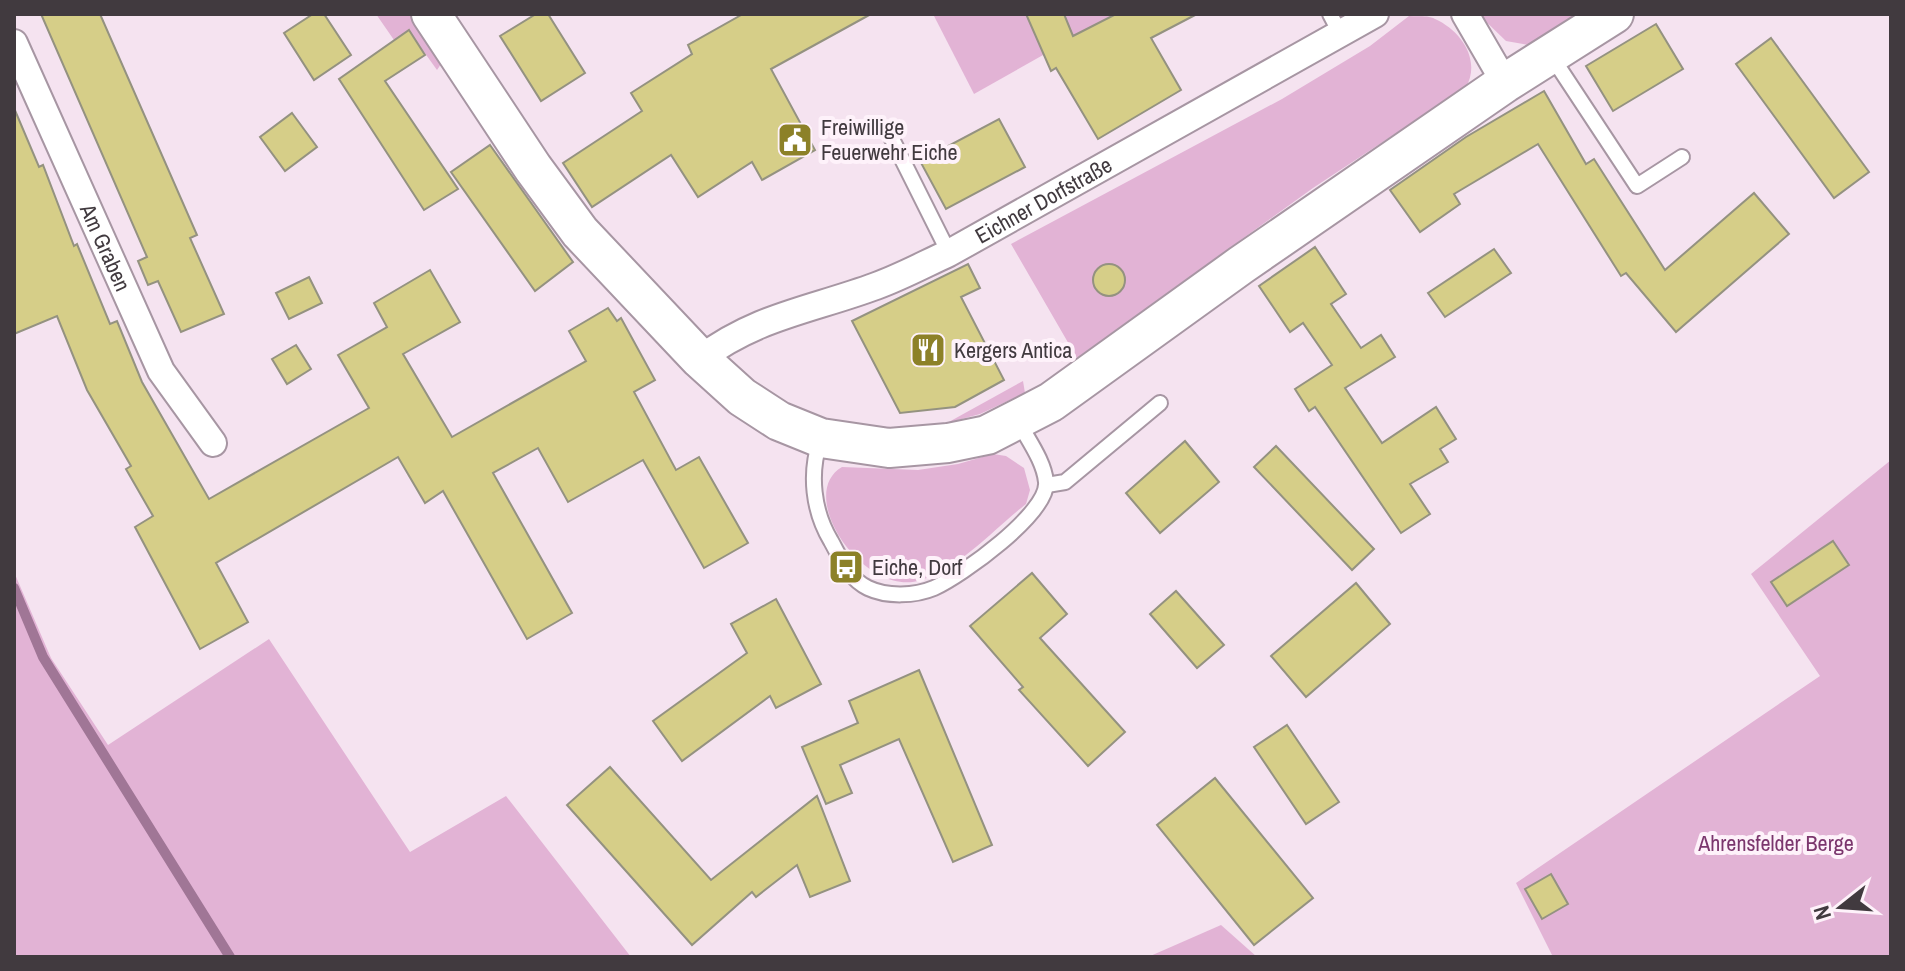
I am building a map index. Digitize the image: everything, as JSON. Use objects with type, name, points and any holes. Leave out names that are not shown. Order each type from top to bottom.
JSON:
[{"type":"main road","points":[[431,14],[574,224],[700,359],[742,397],[779,421],[821,438],[864,447],[912,447],[987,435],[1051,402],[1241,265],[1505,83],[1614,14]]},
{"type":"street","name":"Eichner Dorfstraße","points":[[700,359],[733,335],[765,320],[877,286],[949,253],[1335,24],[1375,14]]},
{"type":"street","points":[[1465,14],[1505,83]]},
{"type":"street","name":"Am Graben","points":[[14,43],[161,371],[213,443]]},
{"type":"lane","points":[[1551,54],[1637,186],[1682,157]]},
{"type":"lane","points":[[888,131],[949,253]]},
{"type":"lane","points":[[1047,485],[1065,482],[1160,403]]},
{"type":"lane","points":[[821,438],[815,456],[814,482],[823,529],[851,576],[869,589],[903,595],[931,589],[955,577],[1039,507],[1047,485],[1041,464],[1018,421]]},
{"type":"green space","points":[[376,14],[413,14],[443,61],[437,70],[409,31],[394,40]]},
{"type":"green space","points":[[933,14],[1116,14],[974,94]]},
{"type":"green space","points":[[1478,14],[1582,14],[1529,45],[1506,41]]},
{"type":"green space","points":[[1409,16],[1435,19],[1461,39],[1470,57],[1470,77],[1466,87],[1313,188],[1077,358],[1011,244],[1282,99],[1370,46]]},
{"type":"green space","points":[[1023,381],[1025,393],[980,414],[947,423]]},
{"type":"green space","points":[[993,454],[1006,456],[1024,468],[1030,490],[1026,504],[963,557],[936,574],[921,580],[900,582],[878,574],[859,560],[842,541],[831,520],[826,499],[829,481],[842,467],[918,470],[958,464]]},
{"type":"green space","name":"Ahrensfelder Berge","points":[[1891,460],[1891,957],[1553,957],[1516,883],[1820,676],[1751,574]]},
{"type":"green space","points":[[14,572],[51,658],[108,745],[269,639],[410,852],[506,796],[631,957],[14,957]]},
{"type":"green space","points":[[1221,925],[1257,957],[1148,957]]},
{"type":"building","points":[[41,14],[100,14],[197,235],[190,238],[224,314],[181,332],[158,281],[148,285],[138,261],[147,257]]},
{"type":"building","points":[[313,14],[324,14],[351,55],[314,80],[284,33]]},
{"type":"building","points":[[536,14],[548,14],[585,73],[541,101],[500,36]]},
{"type":"building","points":[[743,14],[871,14],[771,69],[815,150],[762,180],[752,162],[698,197],[671,155],[592,207],[563,163],[642,111],[631,93],[692,54],[688,45]]},
{"type":"building","points":[[1026,14],[1064,14],[1073,36],[1116,14],[1197,14],[1151,38],[1181,90],[1098,139],[1056,68],[1051,71]]},
{"type":"building","points":[[1656,24],[1683,69],[1613,111],[1586,66]]},
{"type":"building","points":[[409,30],[425,55],[385,81],[458,189],[424,210],[339,79]]},
{"type":"building","points":[[1771,38],[1869,172],[1834,198],[1736,64]]},
{"type":"building","points":[[1544,91],[1586,164],[1594,159],[1665,270],[1754,193],[1789,234],[1676,332],[1626,273],[1621,276],[1538,144],[1454,194],[1460,204],[1420,232],[1390,190],[1466,137]]},
{"type":"building","points":[[14,108],[39,167],[43,165],[74,246],[77,244],[110,324],[117,321],[142,382],[209,499],[369,408],[338,355],[387,327],[374,303],[430,270],[460,322],[403,354],[452,437],[586,361],[569,331],[608,308],[617,321],[621,318],[655,380],[634,392],[676,470],[699,457],[748,543],[704,568],[643,460],[568,502],[538,448],[493,473],[572,613],[527,639],[443,491],[425,503],[398,457],[216,563],[248,622],[200,649],[135,527],[153,516],[126,469],[131,466],[87,390],[57,316],[14,334]]},
{"type":"building","points":[[292,113],[317,147],[285,171],[260,137]]},
{"type":"building","points":[[999,119],[1025,167],[946,209],[920,161]]},
{"type":"building","points":[[490,145],[573,262],[535,291],[451,172]]},
{"type":"building","points":[[1315,247],[1346,294],[1331,304],[1361,348],[1381,335],[1395,357],[1345,388],[1382,443],[1436,407],[1456,439],[1440,449],[1448,462],[1410,484],[1430,514],[1401,533],[1315,407],[1309,411],[1295,389],[1332,365],[1303,323],[1290,332],[1259,286]]},
{"type":"building","points":[[1494,249],[1511,273],[1445,317],[1428,293]]},
{"type":"building","name":"Kergers Antica","points":[[968,264],[980,288],[961,297],[1004,380],[955,407],[900,413],[852,321]]},
{"type":"building","points":[[1109,264],[1120,269],[1125,280],[1120,291],[1109,296],[1098,291],[1093,280],[1098,269]]},
{"type":"building","points":[[309,277],[322,303],[289,319],[276,293]]},
{"type":"building","points":[[296,345],[311,369],[287,384],[272,359]]},
{"type":"building","points":[[1185,441],[1219,482],[1160,533],[1126,493]]},
{"type":"building","points":[[1276,446],[1374,549],[1352,570],[1254,467]]},
{"type":"building","points":[[1833,541],[1849,565],[1787,606],[1771,582]]},
{"type":"building","points":[[1032,573],[1067,614],[1040,638],[1125,732],[1088,766],[1019,690],[1023,687],[970,626]]},
{"type":"building","points":[[1356,583],[1390,624],[1306,697],[1271,656]]},
{"type":"building","points":[[1176,591],[1224,645],[1197,668],[1150,614]]},
{"type":"building","points":[[776,599],[821,684],[776,708],[770,696],[682,761],[653,721],[747,653],[731,624]]},
{"type":"building","points":[[919,670],[992,845],[953,862],[899,739],[840,765],[852,793],[826,804],[802,747],[858,723],[849,701]]},
{"type":"building","points":[[1287,725],[1339,802],[1306,824],[1254,747]]},
{"type":"building","points":[[610,767],[711,880],[817,796],[850,881],[810,897],[797,865],[756,897],[752,892],[692,945],[567,805]]},
{"type":"building","points":[[1215,778],[1313,898],[1254,945],[1157,825]]},
{"type":"building","points":[[1551,874],[1568,904],[1542,919],[1525,889]]},
{"type":"waterway","points":[[14,588],[43,657],[230,957]]},
{"type":"place","name":"Freiwillige Feuerwehr Eiche","points":[[795,140]]},
{"type":"place","name":"Kergers Antica","points":[[928,350]]},
{"type":"place","name":"Eiche, Dorf","points":[[846,567]]}]
